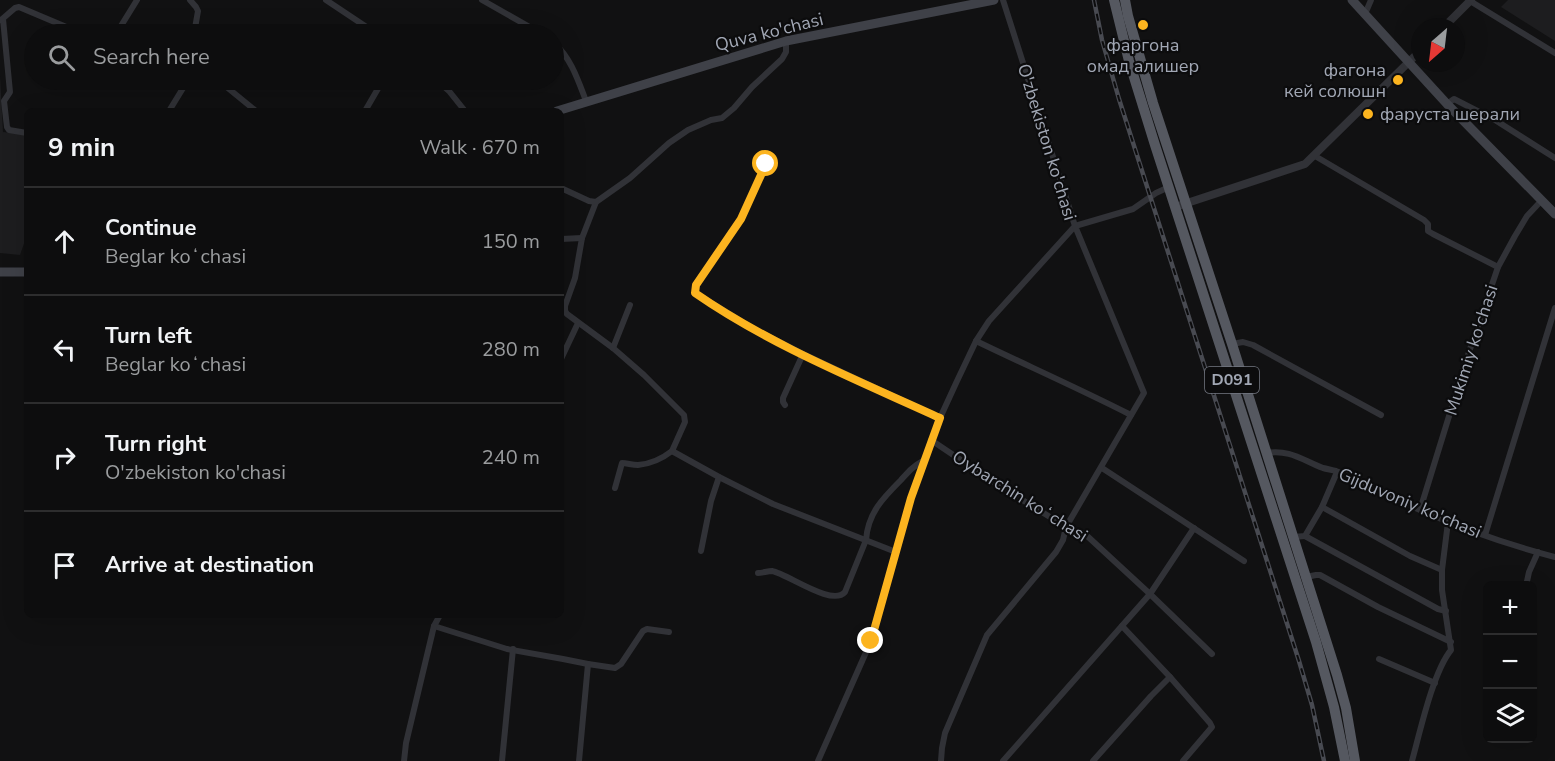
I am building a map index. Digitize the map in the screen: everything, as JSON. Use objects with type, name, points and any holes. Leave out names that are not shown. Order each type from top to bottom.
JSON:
[{"type":"highway","name":"D091","points":[[1114,0],[1129,61],[1316,642],[1334,707],[1345,761]]},
{"type":"highway","name":"D091","points":[[1125,0],[1153,103],[1337,675],[1346,708],[1355,761]]},
{"type":"main road","name":"Quva ko'chasi","points":[[564,108],[786,41],[963,3],[994,0]]},
{"type":"main road","points":[[1352,0],[1408,63],[1555,214]]},
{"type":"main road","points":[[0,272],[24,272]]},
{"type":"street","points":[[122,24],[137,0]]},
{"type":"street","points":[[190,0],[198,11],[196,24]]},
{"type":"street","points":[[326,0],[362,24]]},
{"type":"street","points":[[482,0],[526,24]]},
{"type":"street","name":"O'zbekiston ko'chasi","points":[[818,761],[871,641],[923,461],[940,418],[976,342],[989,321],[1075,226],[1003,0]]},
{"type":"street","points":[[1365,14],[1371,0]]},
{"type":"street","points":[[1453,18],[1470,0],[1555,52]]},
{"type":"street","points":[[24,133],[9,130],[7,126],[4,101],[10,92],[2,19],[19,7],[59,24]]},
{"type":"street","points":[[615,488],[622,463],[637,465],[663,457],[672,451],[686,422],[685,418],[644,375],[613,348],[567,314],[564,309],[575,278],[582,238],[596,202],[630,178],[648,160],[688,130],[722,118],[728,113],[782,59],[786,52],[786,41]]},
{"type":"street","points":[[564,54],[586,101]]},
{"type":"street","points":[[1175,207],[1302,166],[1315,156],[1411,60]]},
{"type":"street","points":[[171,108],[182,90]]},
{"type":"street","points":[[230,90],[252,108]]},
{"type":"street","points":[[367,108],[377,90]]},
{"type":"street","points":[[446,90],[462,108]]},
{"type":"street","points":[[1447,104],[1454,99],[1495,120],[1555,158]]},
{"type":"street","points":[[1315,156],[1424,220],[1427,222],[1428,231],[1432,234],[1498,267]]},
{"type":"street","points":[[766,164],[741,219],[696,285],[695,293],[756,330],[803,354],[940,418]]},
{"type":"street","points":[[940,761],[945,733],[987,635],[1056,552],[1063,540],[1066,527],[1144,393],[1075,226],[1133,208],[1156,193],[1169,188]]},
{"type":"street","points":[[564,189],[596,202]]},
{"type":"street","name":"Mukimiy ko'chasi","points":[[1420,510],[1498,267],[1527,216],[1542,200]]},
{"type":"street","points":[[564,239],[582,238]]},
{"type":"street","points":[[613,348],[630,305]]},
{"type":"street","points":[[1485,535],[1555,308]]},
{"type":"street","points":[[564,353],[578,323]]},
{"type":"street","points":[[976,342],[1038,372],[1083,390],[1131,415]]},
{"type":"street","points":[[1232,344],[1243,342],[1253,345],[1381,415]]},
{"type":"street","points":[[785,405],[783,398],[803,354]]},
{"type":"street","name":"Oybarchin koʻchasi","points":[[932,440],[1066,527],[1085,534],[1212,654]]},
{"type":"street","points":[[672,451],[773,504],[896,552]]},
{"type":"street","name":"Gijduvoniy ko'chasi","points":[[1266,453],[1287,452],[1448,522],[1555,556]]},
{"type":"street","points":[[758,573],[771,571],[829,595],[840,596],[845,592],[881,500],[912,467],[923,461]]},
{"type":"street","points":[[1102,468],[1244,561]]},
{"type":"street","points":[[1305,536],[1322,507],[1337,472]]},
{"type":"street","points":[[701,551],[711,501],[719,477]]},
{"type":"street","points":[[1322,507],[1410,556],[1442,570]]},
{"type":"street","points":[[1412,761],[1435,683],[1451,650],[1442,590],[1448,522]]},
{"type":"street","points":[[1003,761],[1150,594],[1194,528]]},
{"type":"street","points":[[1293,537],[1305,536],[1438,609],[1446,611]]},
{"type":"street","points":[[1527,581],[1538,552]]},
{"type":"street","points":[[1305,578],[1320,575],[1378,607],[1451,642]]},
{"type":"street","points":[[404,761],[406,743],[434,626],[438,618]]},
{"type":"street","points":[[434,626],[507,650],[615,668],[643,631],[647,629],[669,632]]},
{"type":"street","points":[[1122,626],[1170,677],[1212,727],[1183,761]]},
{"type":"street","points":[[502,761],[513,650]]},
{"type":"street","points":[[1379,659],[1435,683]]},
{"type":"street","points":[[579,761],[588,664]]},
{"type":"street","points":[[1093,761],[1170,677]]},
{"type":"shaded area","points":[[1508,0],[1555,0],[1555,41],[1501,7]]},
{"type":"shaded area","points":[[0,76],[3,132],[24,134],[24,244],[20,255],[0,253]]},
{"type":"railway","points":[[1094,0],[1102,40],[1119,99],[1299,661],[1312,705],[1324,761]]},
{"type":"place","name":"фаргона омад алишер","points":[[1143,25]]},
{"type":"place","name":"фагона кей солюшн","points":[[1398,80]]},
{"type":"place","name":"фаруста шерали","points":[[1368,114]]},
{"type":"route","points":[[766,164],[741,219],[696,285],[695,293],[756,330],[803,354],[940,418],[911,498],[871,641]]}]
